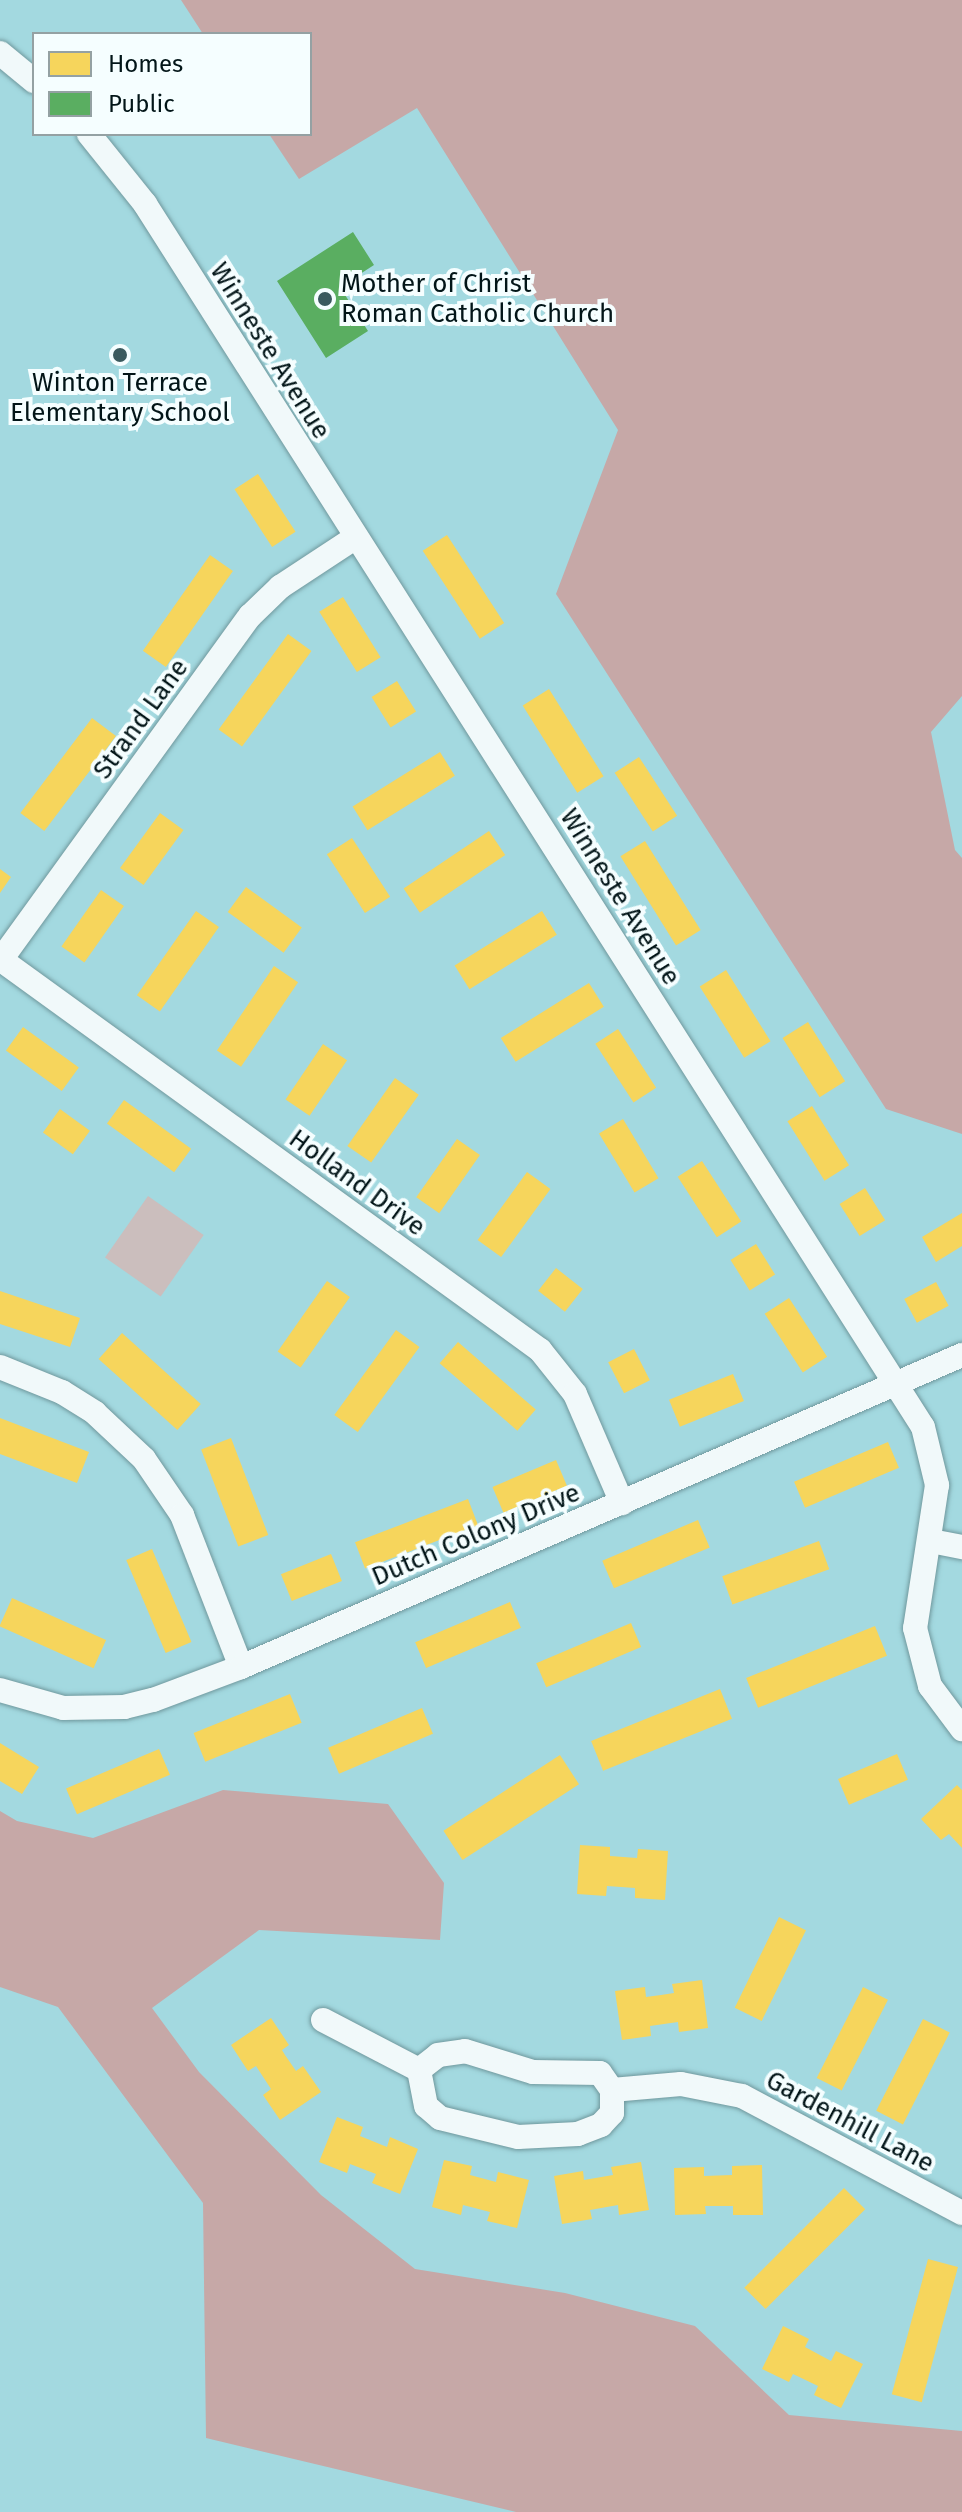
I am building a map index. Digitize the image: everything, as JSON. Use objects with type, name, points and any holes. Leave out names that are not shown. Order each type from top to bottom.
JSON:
[{"type":"street","points":[[0,53],[32,79]]},
{"type":"street","name":"Winneste Avenue","points":[[91,136],[145,204],[923,1427],[936,1465],[931,1541],[915,1628],[919,1657],[930,1686],[962,1729]]},
{"type":"street","name":"Strand Lane","points":[[0,960],[250,616],[280,587],[356,537]]},
{"type":"street","name":"Holland Drive","points":[[0,960],[540,1350],[575,1394],[622,1503]]},
{"type":"street","name":"Dutch Colony Drive","points":[[0,1690],[63,1708],[124,1707],[241,1667],[962,1355]]},
{"type":"street","points":[[0,1367],[62,1392],[95,1413],[144,1459],[182,1515],[241,1667]]},
{"type":"street","points":[[931,1541],[962,1547]]},
{"type":"street","points":[[323,2020],[419,2070]]},
{"type":"street","points":[[465,2051],[533,2072],[600,2073],[612,2090],[612,2113],[601,2125],[578,2134],[518,2137],[440,2118],[426,2106],[419,2070],[438,2055],[465,2051]]},
{"type":"street","name":"Gardenhill Lane","points":[[612,2090],[681,2084],[742,2096],[962,2213]]},
{"type":"shaded area","points":[[181,0],[962,0],[962,696],[931,732],[955,850],[962,858],[962,1134],[886,1109],[556,594],[618,430],[417,108],[299,179],[270,136],[312,136],[312,32],[202,32]]},
{"type":"shaded area","points":[[148,1196],[204,1235],[161,1296],[105,1257]]},
{"type":"shaded area","points":[[223,1790],[388,1804],[444,1883],[440,1940],[259,1930],[152,2008],[199,2072],[321,2195],[415,2269],[565,2293],[695,2326],[789,2415],[962,2431],[962,2512],[516,2512],[206,2438],[203,2203],[58,2007],[0,1987],[0,1811],[17,1821],[93,1838]]},
{"type":"building: Homes","points":[[258,474],[296,532],[272,547],[235,489]]},
{"type":"building: Homes","points":[[447,535],[504,623],[480,639],[423,551]]},
{"type":"building: Homes","points":[[210,555],[233,571],[166,667],[143,651]]},
{"type":"building: Homes","points":[[343,597],[381,657],[357,672],[319,612]]},
{"type":"building: Homes","points":[[288,634],[311,651],[242,747],[219,729]]},
{"type":"building: Homes","points":[[397,681],[416,712],[391,727],[372,697]]},
{"type":"building: Homes","points":[[549,689],[604,776],[577,793],[523,705]]},
{"type":"building: Homes","points":[[92,718],[116,736],[44,831],[20,813]]},
{"type":"building: Homes","points":[[440,752],[455,776],[367,830],[353,807]]},
{"type":"building: Homes","points":[[639,757],[677,816],[653,832],[615,773]]},
{"type":"building: Homes","points":[[160,813],[183,830],[143,885],[120,868]]},
{"type":"building: Homes","points":[[489,831],[505,855],[420,913],[404,889]]},
{"type":"building: Homes","points":[[352,838],[390,897],[365,913],[327,854]]},
{"type":"building: Homes","points":[[645,841],[701,930],[676,945],[620,856]]},
{"type":"building: Homes","points":[[0,869],[11,877],[0,893]]},
{"type":"building: Homes","points":[[246,887],[302,928],[284,953],[228,912]]},
{"type":"building: Homes","points":[[101,890],[124,906],[84,963],[61,947]]},
{"type":"building: Homes","points":[[196,911],[219,927],[160,1011],[137,995]]},
{"type":"building: Homes","points":[[542,911],[557,935],[469,989],[455,966]]},
{"type":"building: Homes","points":[[274,966],[298,982],[241,1067],[217,1051]]},
{"type":"building: Homes","points":[[726,970],[771,1041],[744,1058],[700,986]]},
{"type":"building: Homes","points":[[589,983],[604,1007],[516,1062],[501,1038]]},
{"type":"building: Homes","points":[[808,1022],[845,1081],[820,1097],[783,1038]]},
{"type":"building: Homes","points":[[23,1027],[79,1068],[62,1091],[6,1050]]},
{"type":"building: Homes","points":[[618,1029],[656,1088],[633,1102],[595,1044]]},
{"type":"building: Homes","points":[[323,1044],[347,1060],[310,1116],[286,1100]]},
{"type":"building: Homes","points":[[395,1078],[419,1095],[371,1163],[347,1146]]},
{"type":"building: Homes","points":[[124,1100],[191,1149],[174,1172],[107,1123]]},
{"type":"building: Homes","points":[[812,1106],[849,1165],[825,1181],[787,1121]]},
{"type":"building: Homes","points":[[60,1109],[90,1131],[73,1154],[43,1132]]},
{"type":"building: Homes","points":[[623,1119],[659,1178],[635,1193],[599,1133]]},
{"type":"building: Homes","points":[[457,1139],[480,1155],[439,1213],[416,1197]]},
{"type":"building: Homes","points":[[702,1161],[741,1221],[717,1237],[678,1177]]},
{"type":"building: Homes","points":[[527,1172],[550,1189],[501,1257],[478,1240]]},
{"type":"building: Homes","points":[[865,1188],[885,1220],[860,1236],[840,1204]]},
{"type":"building: Homes","points":[[962,1213],[962,1246],[936,1262],[922,1237]]},
{"type":"building: Homes","points":[[756,1244],[775,1275],[750,1290],[731,1260]]},
{"type":"building: Homes","points":[[556,1268],[583,1289],[565,1312],[538,1291]]},
{"type":"building: Homes","points":[[327,1281],[350,1297],[301,1368],[278,1351]]},
{"type":"building: Homes","points":[[936,1282],[949,1306],[917,1323],[904,1299]]},
{"type":"building: Homes","points":[[0,1291],[80,1318],[70,1347],[0,1324]]},
{"type":"building: Homes","points":[[789,1298],[827,1357],[803,1373],[765,1314]]},
{"type":"building: Homes","points":[[396,1330],[419,1347],[358,1432],[334,1415]]},
{"type":"building: Homes","points":[[122,1333],[201,1404],[177,1430],[99,1359]]},
{"type":"building: Homes","points":[[458,1342],[536,1410],[517,1431],[440,1363]]},
{"type":"building: Homes","points":[[634,1349],[650,1380],[624,1393],[608,1362]]},
{"type":"building: Homes","points":[[733,1374],[744,1401],[680,1427],[669,1400]]},
{"type":"building: Homes","points":[[0,1418],[89,1452],[77,1483],[0,1454]]},
{"type":"building: Homes","points":[[231,1438],[268,1535],[238,1547],[201,1449]]},
{"type":"building: Homes","points":[[888,1442],[899,1468],[805,1508],[794,1482]]},
{"type":"building: Homes","points":[[556,1460],[567,1486],[503,1513],[492,1487]]},
{"type":"building: Homes","points":[[468,1499],[478,1525],[365,1569],[355,1542]]},
{"type":"building: Homes","points":[[698,1520],[710,1548],[614,1588],[602,1561]]},
{"type":"building: Homes","points":[[819,1541],[829,1569],[732,1604],[722,1576]]},
{"type":"building: Homes","points":[[152,1549],[191,1642],[166,1653],[126,1560]]},
{"type":"building: Homes","points":[[331,1554],[342,1581],[292,1601],[281,1574]]},
{"type":"building: Homes","points":[[12,1598],[106,1640],[93,1668],[0,1627]]},
{"type":"building: Homes","points":[[510,1602],[521,1628],[426,1668],[415,1642]]},
{"type":"building: Homes","points":[[631,1623],[641,1647],[546,1687],[536,1663]]},
{"type":"building: Homes","points":[[875,1626],[887,1656],[758,1708],[746,1678]]},
{"type":"building: Homes","points":[[720,1689],[732,1719],[603,1771],[591,1741]]},
{"type":"building: Homes","points":[[290,1694],[302,1723],[205,1762],[194,1733]]},
{"type":"building: Homes","points":[[422,1708],[433,1734],[339,1774],[328,1748]]},
{"type":"building: Homes","points":[[0,1743],[39,1767],[22,1794],[0,1781]]},
{"type":"building: Homes","points":[[159,1749],[170,1775],[77,1814],[66,1788]]},
{"type":"building: Homes","points":[[897,1754],[908,1780],[849,1805],[838,1779]]},
{"type":"building: Homes","points":[[560,1755],[579,1784],[462,1860],[443,1831]]},
{"type":"building: Homes","points":[[957,1785],[962,1790],[962,1848],[949,1834],[941,1840],[921,1819]]},
{"type":"building: Homes","points":[[580,1845],[610,1847],[610,1856],[637,1858],[638,1849],[668,1851],[665,1900],[635,1898],[635,1888],[607,1886],[606,1896],[577,1894]]},
{"type":"building: Homes","points":[[779,1917],[806,1930],[762,2021],[735,2008]]},
{"type":"building: Homes","points":[[702,1980],[708,2028],[679,2032],[678,2022],[650,2026],[651,2036],[622,2040],[615,1991],[645,1987],[646,1997],[674,1993],[672,1984]]},
{"type":"building: Homes","points":[[863,1987],[888,2000],[842,2091],[817,2078]]},
{"type":"building: Homes","points":[[271,2018],[289,2045],[282,2050],[285,2055],[296,2071],[303,2066],[321,2092],[280,2120],[263,2095],[271,2089],[256,2066],[248,2071],[231,2045]]},
{"type":"building: Homes","points":[[923,2019],[950,2033],[903,2124],[876,2111]]},
{"type":"building: Homes","points":[[337,2117],[363,2127],[360,2136],[387,2147],[390,2137],[418,2149],[400,2194],[372,2183],[376,2174],[350,2164],[347,2173],[319,2162]]},
{"type":"building: Homes","points":[[444,2160],[472,2166],[470,2175],[496,2182],[498,2172],[529,2180],[517,2228],[487,2221],[490,2212],[463,2205],[461,2215],[432,2207]]},
{"type":"building: Homes","points":[[641,2162],[649,2210],[619,2215],[618,2205],[590,2210],[592,2219],[562,2224],[554,2176],[583,2171],[584,2180],[613,2175],[611,2167]]},
{"type":"building: Homes","points":[[762,2165],[763,2215],[733,2215],[733,2206],[705,2206],[706,2214],[675,2215],[674,2168],[704,2167],[704,2176],[732,2175],[732,2166]]},
{"type":"building: Homes","points":[[844,2188],[865,2209],[766,2309],[744,2288]]},
{"type":"building: Homes","points":[[928,2259],[958,2267],[922,2402],[892,2394]]},
{"type":"building: Homes","points":[[783,2326],[809,2339],[805,2347],[831,2361],[836,2351],[863,2364],[841,2408],[814,2395],[818,2386],[793,2374],[789,2382],[762,2369]]},
{"type":"building: Public","points":[[353,232],[374,265],[340,287],[368,331],[326,358],[277,281]]},
{"type":"place","name":"Mother of Christ Roman Catholic Church","points":[[325,299]]},
{"type":"place","name":"Winton Terrace Elementary School","points":[[120,355]]}]
